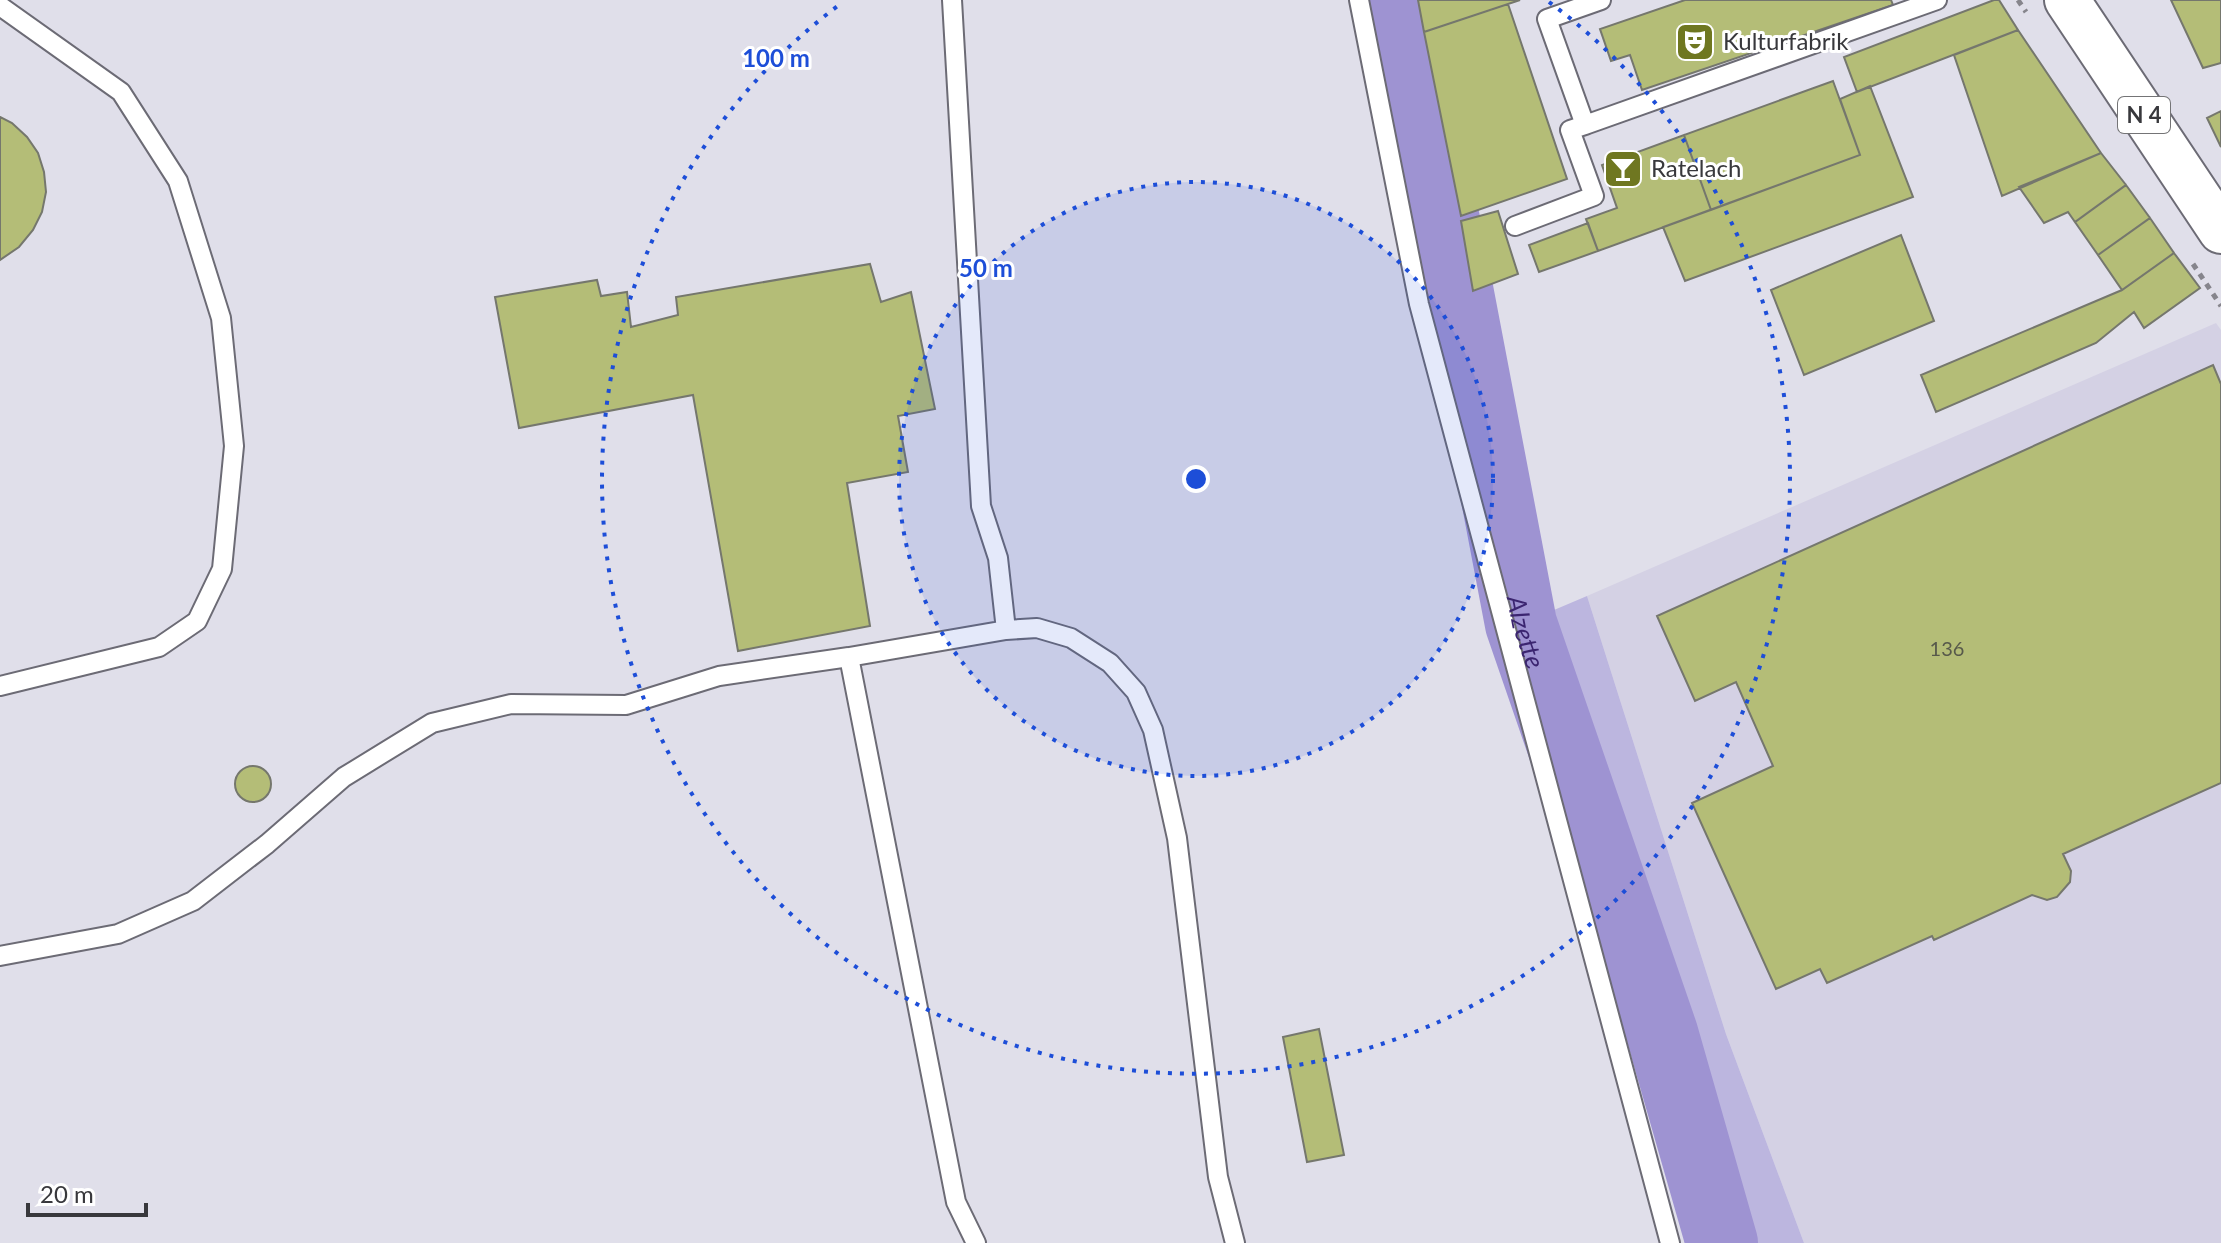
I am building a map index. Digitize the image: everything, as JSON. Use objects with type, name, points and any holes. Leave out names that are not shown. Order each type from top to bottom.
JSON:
[{"type":"main road","name":"N 4","points":[[2067,0],[2221,231]]},
{"type":"lane","points":[[952,0],[981,506],[998,558],[1006,630]]},
{"type":"lane","points":[[1359,0],[1419,304],[1670,1243]]},
{"type":"lane","points":[[1585,125],[1547,19],[1601,0]]},
{"type":"lane","points":[[1515,226],[1594,196],[1570,130],[1913,4],[1937,0]]},
{"type":"lane","points":[[0,6],[121,92],[178,181],[221,318],[234,446],[222,569],[197,621],[159,647],[0,686]]},
{"type":"lane","points":[[0,956],[118,934],[193,901],[267,844],[344,777],[432,723],[511,704],[626,705],[719,676],[1006,630],[1037,628],[1071,638],[1110,663],[1136,692],[1153,730],[1177,838],[1218,1177],[1235,1243]]},
{"type":"lane","points":[[849,657],[956,1202],[976,1243]]},
{"type":"shaded area","points":[[2216,323],[2221,330],[2221,1243],[1804,1243],[1726,1034],[1587,596]]},
{"type":"shaded area","points":[[1587,596],[1726,1034],[1804,1243],[1688,1243],[1521,624]]},
{"type":"building","points":[[1418,0],[1520,0],[1424,32]]},
{"type":"building","name":"Kulturfabrik","points":[[1685,0],[1891,0],[1893,5],[1642,90],[1630,55],[1611,61],[1600,29]]},
{"type":"building","points":[[1999,0],[2018,30],[1857,92],[1844,57]]},
{"type":"building","points":[[2171,0],[2221,0],[2221,63],[2203,68]]},
{"type":"building","points":[[1508,4],[1567,179],[1461,216],[1424,32]]},
{"type":"building","points":[[2018,30],[2101,153],[2002,196],[1954,55]]},
{"type":"building","points":[[1833,81],[1860,155],[1711,210],[1684,135]]},
{"type":"building","points":[[1870,86],[1913,197],[1685,281],[1663,227],[1860,155],[1840,99]]},
{"type":"building","points":[[2221,111],[2221,147],[2207,118]]},
{"type":"building","points":[[0,117],[27,137],[38,153],[46,192],[42,212],[33,230],[19,247],[0,260]]},
{"type":"building","points":[[1684,135],[1711,210],[1598,251],[1586,219],[1617,208],[1602,165]]},
{"type":"building","points":[[2101,153],[2126,185],[2075,222],[2068,212],[2044,223],[2019,187]]},
{"type":"building","points":[[2126,185],[2150,218],[2098,255],[2075,222]]},
{"type":"building","points":[[1498,211],[1518,274],[1473,291],[1461,221]]},
{"type":"building","points":[[2150,218],[2174,253],[2122,290],[2098,255]]},
{"type":"building","points":[[1588,223],[1598,251],[1539,272],[1529,245]]},
{"type":"building","points":[[1901,235],[1934,321],[1804,375],[1771,290]]},
{"type":"building","points":[[2174,253],[2200,288],[2144,328],[2134,312],[2096,343],[1936,412],[1921,375],[2122,290]]},
{"type":"building","points":[[870,264],[881,302],[911,292],[935,409],[898,416],[908,472],[847,483],[870,626],[738,651],[693,395],[519,428],[495,297],[597,280],[601,296],[627,292],[631,327],[678,315],[676,297]]},
{"type":"building","points":[[2213,365],[2221,384],[2221,783],[2063,854],[2071,871],[2070,882],[2057,897],[2047,900],[2032,895],[1934,940],[1932,936],[1827,983],[1820,969],[1776,989],[1692,803],[1773,766],[1736,682],[1695,701],[1657,616]]},
{"type":"building","points":[[253,766],[265,772],[271,784],[265,796],[253,802],[241,796],[235,784],[241,772]]},
{"type":"building","points":[[1319,1029],[1344,1155],[1307,1162],[1283,1037]]},
{"type":"waterway","name":"Alzette","points":[[1402,0],[1521,624],[1662,1033],[1722,1243]]},
{"type":"place","name":"Kulturfabrik","points":[[1695,42]]},
{"type":"place","name":"Ratelach","points":[[1623,169]]}]
